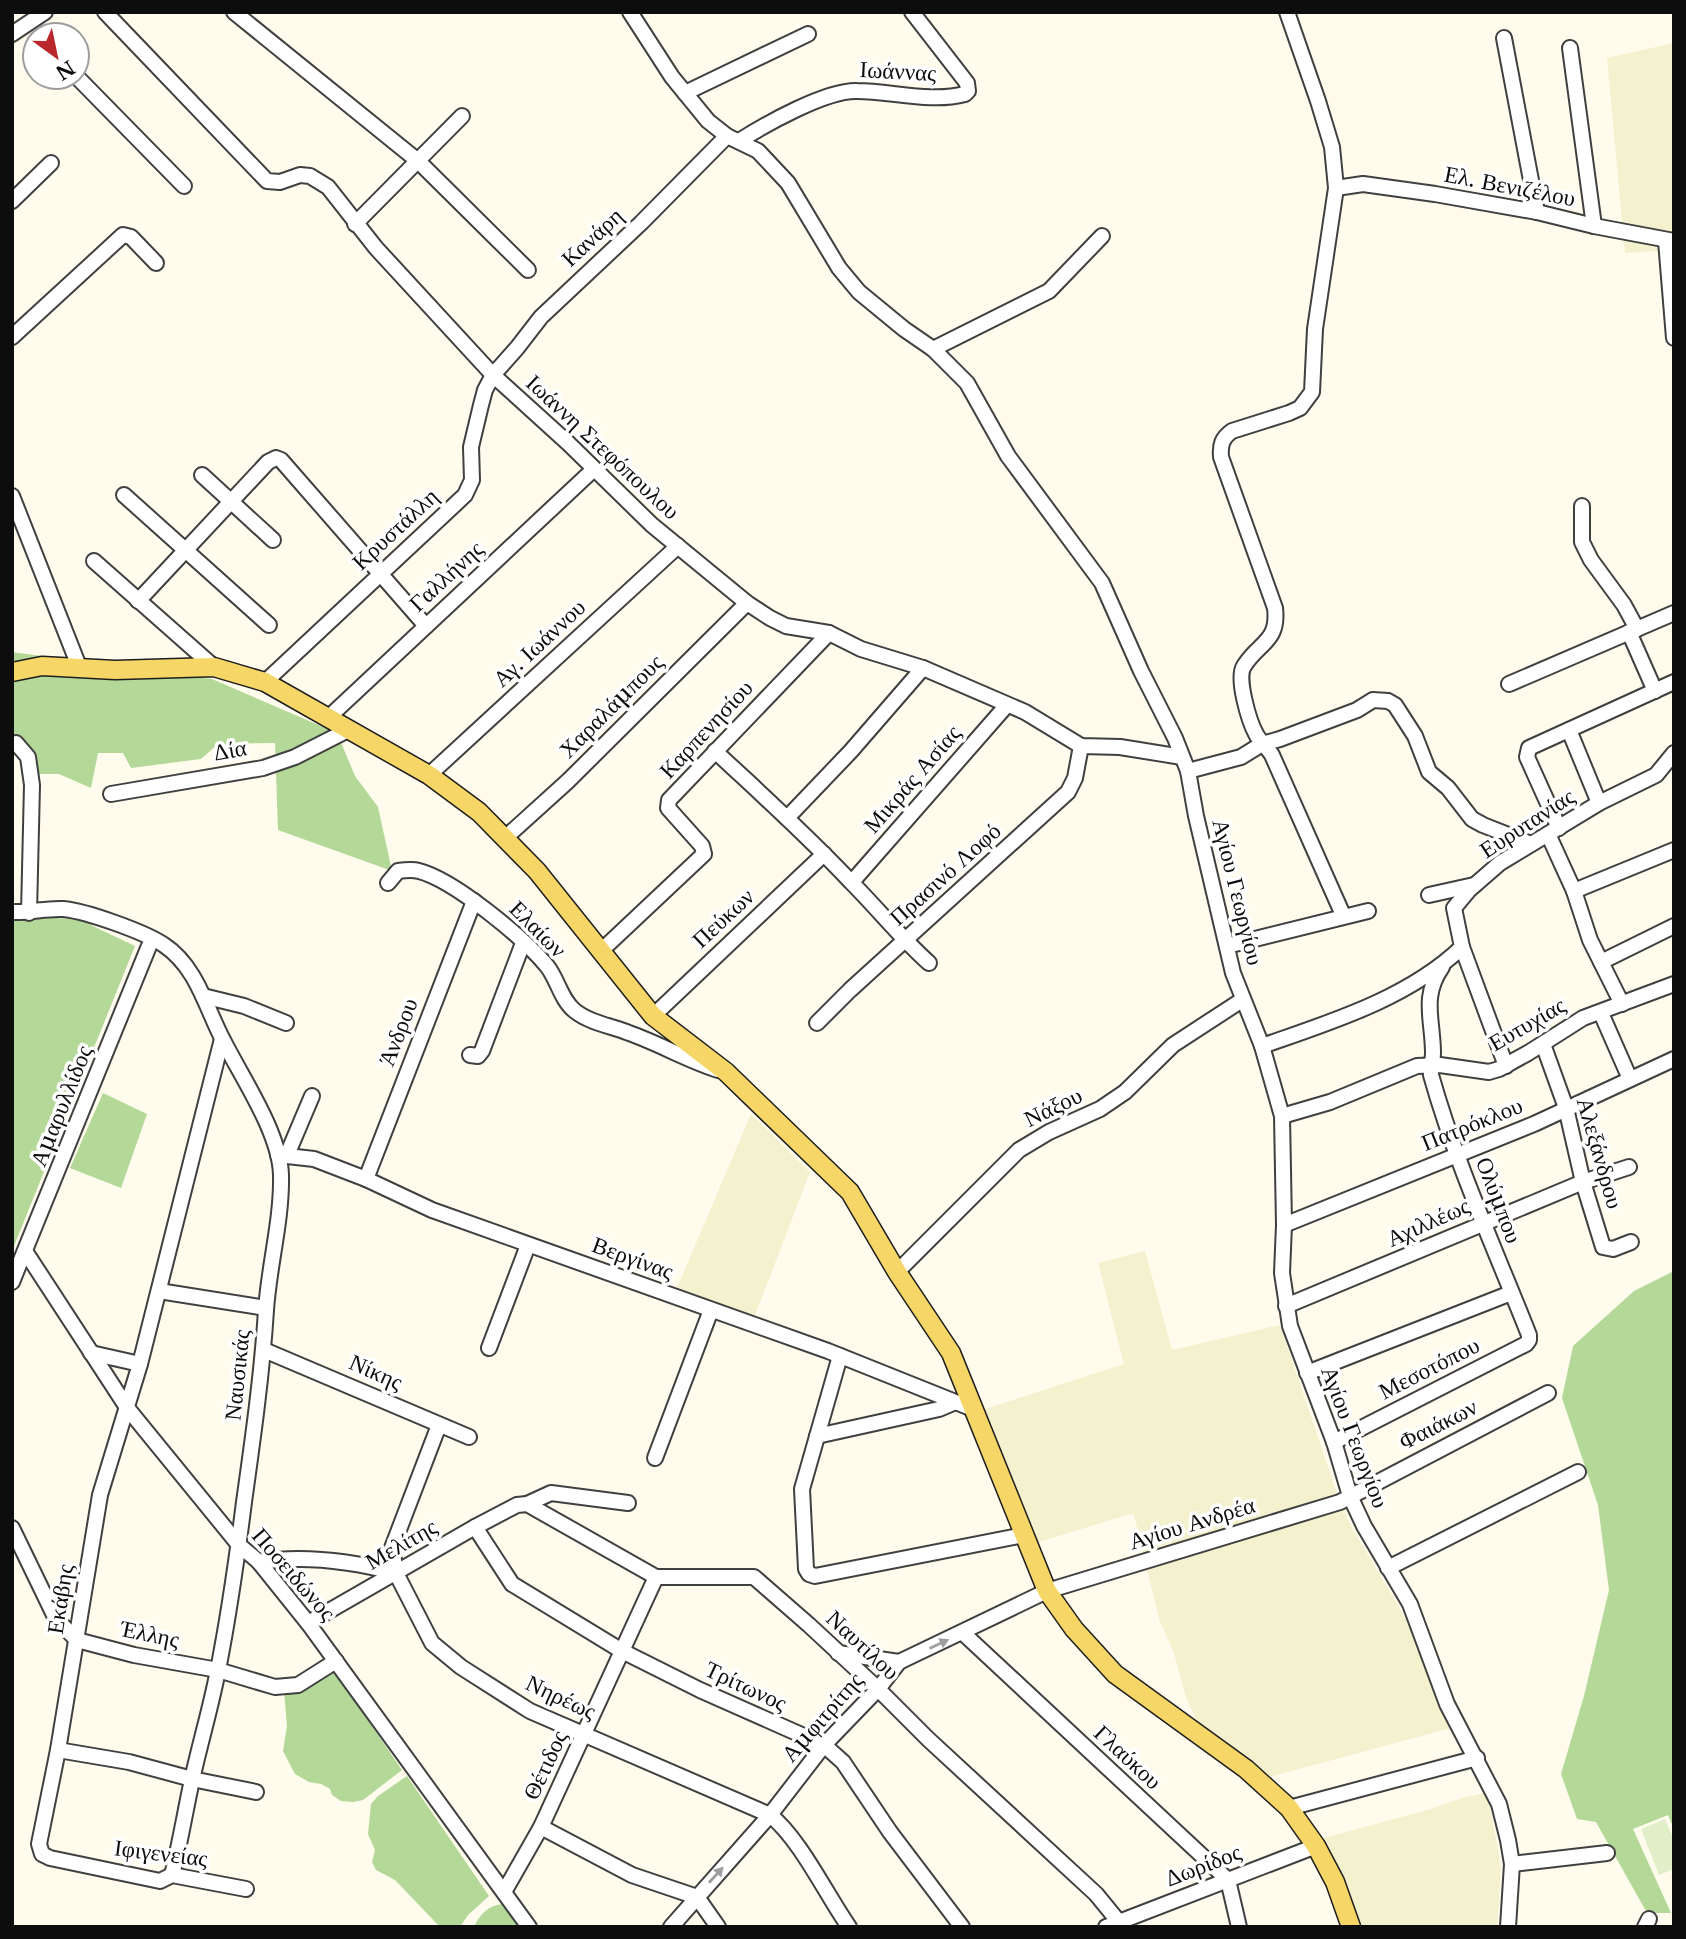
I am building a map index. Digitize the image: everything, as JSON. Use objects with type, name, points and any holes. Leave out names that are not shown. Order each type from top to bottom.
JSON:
[{"type":"main road","points":[[12,673],[42,666],[115,670],[214,667],[265,682],[429,775],[455,792],[505,838],[537,871],[653,1016],[726,1072],[850,1192],[897,1272],[951,1353],[1047,1591],[1074,1629],[1115,1674],[1246,1769],[1289,1808],[1316,1846],[1335,1882],[1351,1927]]},
{"type":"street","name":"Ιωάννη Στεφόπουλου","points":[[105,12],[267,181],[280,182],[300,175],[328,187],[355,224],[493,375],[652,525],[747,603],[786,626],[829,633],[861,649],[923,668],[1025,712],[1081,746],[1120,747],[1185,764]]},
{"type":"street","points":[[234,12],[418,161],[528,270]]},
{"type":"street","name":"Αγίου Γεωργίου","points":[[630,12],[685,93],[708,121],[733,139],[758,151],[788,183],[839,268],[859,292],[933,349],[967,383],[1008,456],[1102,583],[1185,764],[1227,946],[1242,1000],[1262,1046],[1282,1116],[1282,1273],[1286,1306],[1296,1347],[1334,1442],[1350,1496],[1410,1604],[1447,1704],[1499,1804],[1512,1864],[1510,1926]]},
{"type":"street","name":"Ιωάννας","points":[[733,139],[835,93],[857,91],[937,96],[965,94],[968,91],[967,83],[912,12]]},
{"type":"street","points":[[1287,12],[1332,147],[1336,188],[1315,329],[1312,391],[1300,408],[1232,431],[1224,436],[1220,447],[1221,457],[1275,608],[1275,629],[1269,640],[1243,666],[1240,681],[1255,732],[1272,755],[1343,915]]},
{"type":"street","points":[[685,93],[808,34]]},
{"type":"street","points":[[1504,38],[1537,212]]},
{"type":"street","points":[[1570,48],[1594,226]]},
{"type":"street","points":[[91,91],[184,186]]},
{"type":"street","points":[[355,224],[462,116]]},
{"type":"street","name":"Κανάρη","points":[[493,375],[541,317],[733,139]]},
{"type":"street","points":[[12,201],[51,163]]},
{"type":"street","name":"Ελ. Βενιζέλου","points":[[1336,188],[1363,184],[1537,212],[1670,241]]},
{"type":"street","points":[[12,337],[123,235],[131,237],[156,263]]},
{"type":"street","points":[[933,349],[1049,291],[1102,236]]},
{"type":"street","points":[[1670,241],[1674,338]]},
{"type":"street","name":"Κρυστάλλη","points":[[265,682],[465,495],[472,480],[471,447],[485,390],[493,375]]},
{"type":"street","points":[[138,601],[273,458],[281,460],[426,626]]},
{"type":"street","name":"Γαλλήνης","points":[[329,717],[594,469]]},
{"type":"street","points":[[202,475],[273,540]]},
{"type":"street","points":[[124,495],[269,625]]},
{"type":"street","points":[[12,496],[80,668]]},
{"type":"street","points":[[1582,506],[1582,542],[1591,560],[1625,605],[1655,691]]},
{"type":"street","name":"Αγ. Ιωάννου","points":[[429,775],[678,546]]},
{"type":"street","points":[[94,561],[214,667]]},
{"type":"street","name":"Χαραλάμπους","points":[[505,838],[568,781],[747,603]]},
{"type":"street","points":[[1508,684],[1674,613]]},
{"type":"street","name":"Καρπενησίου","points":[[602,950],[704,854],[704,848],[669,811],[668,803],[829,633]]},
{"type":"street","points":[[787,818],[851,751],[923,668]]},
{"type":"street","points":[[1622,1004],[1590,940],[1527,754],[1532,747],[1674,682]]},
{"type":"street","points":[[1185,764],[1241,757],[1262,744],[1346,715],[1373,700],[1388,701],[1398,709],[1415,736],[1429,772],[1448,788],[1472,818],[1531,844]]},
{"type":"street","name":"Μικράς Ασίας","points":[[852,882],[1007,705]]},
{"type":"street","name":"Δία","points":[[111,794],[264,768],[295,757],[350,729]]},
{"type":"street","points":[[1569,730],[1599,803]]},
{"type":"street","points":[[16,743],[28,757],[32,785],[29,913]]},
{"type":"street","name":"Πρασινό Λοφό","points":[[817,1023],[1068,792],[1075,778],[1081,746]]},
{"type":"street","points":[[715,751],[824,854],[929,964]]},
{"type":"street","name":"Ευρυτανίας","points":[[1462,947],[1454,908],[1475,885],[1500,863],[1531,844],[1599,803],[1656,775],[1674,753]]},
{"type":"street","points":[[1574,891],[1674,850]]},
{"type":"street","name":"Πεύκων","points":[[653,1016],[824,854]]},
{"type":"street","name":"Ελαίων","points":[[388,883],[398,871],[423,872],[474,901],[523,943],[546,965],[568,1005],[580,1015],[726,1072]]},
{"type":"street","points":[[1429,895],[1475,885]]},
{"type":"street","name":"Άνδρου","points":[[366,1179],[474,901]]},
{"type":"street","points":[[12,912],[66,909],[128,929],[139,941],[149,946],[167,947]]},
{"type":"street","points":[[1227,946],[1343,915],[1368,911]]},
{"type":"street","points":[[1601,962],[1674,926]]},
{"type":"street","name":"Ναυσικάς","points":[[128,929],[167,947],[183,963],[204,996],[222,1039],[282,1155],[264,1350],[239,1545],[218,1670],[172,1875]]},
{"type":"street","points":[[470,1055],[478,1056],[482,1051],[523,943]]},
{"type":"street","name":"Αμαρυλλίδος","points":[[12,1282],[149,946]]},
{"type":"street","points":[[1262,1046],[1320,1026],[1383,998],[1442,967],[1462,947],[1489,1013],[1506,1066]]},
{"type":"street","name":"Ολύμπου","points":[[1442,967],[1431,985],[1429,1001],[1433,1058],[1430,1065],[1458,1156],[1525,1326]]},
{"type":"street","name":"Ευτυχίας","points":[[1282,1116],[1330,1102],[1417,1066],[1489,1072],[1506,1066],[1574,1022],[1674,984]]},
{"type":"street","points":[[204,996],[244,1006],[286,1023]]},
{"type":"street","name":"Νάξου","points":[[897,1272],[1019,1150],[1049,1132],[1100,1109],[1125,1093],[1172,1045],[1242,1000]]},
{"type":"street","points":[[1601,1013],[1630,1079]]},
{"type":"street","name":"Εκάβης","points":[[39,1844],[58,1750],[100,1495],[128,1409],[222,1039]]},
{"type":"street","name":"Αλεξάνδρου","points":[[1543,1044],[1566,1108],[1583,1182],[1603,1247],[1613,1249],[1631,1242]]},
{"type":"street","name":"Πατρόκλου","points":[[1284,1225],[1458,1156],[1674,1059]]},
{"type":"street","points":[[282,1155],[312,1096]]},
{"type":"street","name":"Βεργίνας","points":[[282,1155],[314,1159],[366,1179],[432,1210],[840,1356],[973,1409]]},
{"type":"street","name":"Αχιλλέως","points":[[1286,1306],[1583,1182],[1629,1167]]},
{"type":"street","points":[[489,1348],[528,1245]]},
{"type":"street","name":"Ποσειδώνος","points":[[25,1251],[128,1409],[239,1545],[259,1562],[308,1623],[529,1927]]},
{"type":"street","points":[[159,1291],[266,1308]]},
{"type":"street","points":[[1307,1373],[1511,1293]]},
{"type":"street","points":[[655,1458],[711,1310]]},
{"type":"street","name":"Μεσοτόπου","points":[[1334,1442],[1526,1344],[1530,1338],[1525,1326]]},
{"type":"street","name":"Νίκης","points":[[264,1350],[469,1437]]},
{"type":"street","points":[[91,1353],[140,1364]]},
{"type":"street","points":[[840,1356],[802,1489],[806,1569],[811,1576],[1024,1535]]},
{"type":"street","name":"Φαιάκων","points":[[1350,1496],[1548,1393]]},
{"type":"street","points":[[817,1436],[939,1409],[953,1403]]},
{"type":"street","name":"Νηρέως","points":[[439,1425],[392,1546],[396,1573],[437,1648],[472,1675],[530,1711],[770,1815],[779,1822],[795,1844],[849,1927]]},
{"type":"street","points":[[1388,1568],[1578,1472]]},
{"type":"street","name":"Μελίτης","points":[[308,1623],[475,1527],[551,1493],[628,1503]]},
{"type":"street","name":"Αγίου Ανδρέα","points":[[1047,1591],[1340,1502],[1350,1496]]},
{"type":"street","name":"Ναυτίλου","points":[[522,1505],[656,1577],[754,1577],[878,1689],[928,1740],[1096,1894],[1122,1924]]},
{"type":"street","name":"Τρίτωνος","points":[[475,1527],[511,1583],[622,1651],[709,1694],[824,1745],[843,1762],[890,1832],[962,1927]]},
{"type":"street","points":[[12,1528],[56,1619],[77,1640]]},
{"type":"street","points":[[259,1562],[309,1558],[396,1573]]},
{"type":"street","name":"Θέτιδος","points":[[504,1892],[541,1827],[656,1577]]},
{"type":"street","name":"Αμφιτρίτης","points":[[671,1927],[770,1815],[824,1745],[878,1689],[899,1662],[1047,1591]]},
{"type":"street","name":"Γλαύκου","points":[[963,1633],[1228,1880]]},
{"type":"street","name":"Έλλης","points":[[77,1640],[134,1655],[218,1670],[285,1688],[298,1685],[336,1661]]},
{"type":"street","points":[[837,1653],[899,1662]]},
{"type":"street","points":[[58,1750],[129,1762],[256,1792]]},
{"type":"street","points":[[1289,1808],[1477,1758]]},
{"type":"street","points":[[541,1827],[632,1875],[697,1897],[718,1927]]},
{"type":"street","name":"Ιφιγενείας","points":[[39,1844],[42,1854],[50,1858],[160,1881],[172,1875],[246,1889]]},
{"type":"street","name":"Δωρίδος","points":[[1106,1927],[1122,1924],[1316,1846]]},
{"type":"street","points":[[1512,1864],[1607,1853]]},
{"type":"street","points":[[1228,1880],[1240,1927]]},
{"type":"shaded area","points":[[1674,43],[1674,250],[1625,253],[1607,58]]},
{"type":"shaded area","points":[[751,1114],[810,1172],[751,1326],[674,1295]]},
{"type":"shaded area","points":[[1145,1251],[1172,1350],[1280,1325],[1340,1502],[1352,1528],[1409,1624],[1451,1728],[1262,1779],[1201,1731],[1186,1697],[1174,1653],[1159,1619],[1134,1515],[1036,1543],[973,1413],[1124,1364],[1098,1263]]},
{"type":"shaded area","points":[[1485,1793],[1501,1867],[1497,1927],[1356,1927],[1316,1840]]},
{"type":"green space","points":[[12,652],[212,679],[337,733],[355,776],[378,807],[392,871],[278,830],[275,743],[218,744],[201,759],[131,768],[123,753],[98,753],[91,788],[59,774],[35,774],[27,749],[12,751]]},
{"type":"green space","points":[[12,916],[78,919],[135,946],[12,1251]]},
{"type":"green space","points":[[103,1093],[147,1114],[121,1188],[70,1168]]},
{"type":"green space","points":[[1674,1271],[1674,1829],[1668,1815],[1633,1829],[1671,1913],[1647,1913],[1596,1822],[1577,1819],[1561,1774],[1584,1696],[1609,1590],[1598,1505],[1562,1398],[1573,1346],[1634,1291]]},
{"type":"green space","points":[[333,1669],[402,1770],[363,1800],[353,1802],[341,1801],[332,1795],[330,1789],[295,1774],[283,1751],[287,1726],[284,1691]]},
{"type":"green space","points":[[407,1776],[489,1896],[468,1915],[460,1927],[440,1927],[395,1880],[376,1870],[372,1862],[375,1850],[368,1834],[371,1804]]},
{"type":"green space","points":[[1665,1819],[1674,1841],[1674,1869],[1659,1875],[1641,1829]]},
{"type":"green space","points":[[503,1904],[524,1927],[474,1927],[486,1911]]}]
